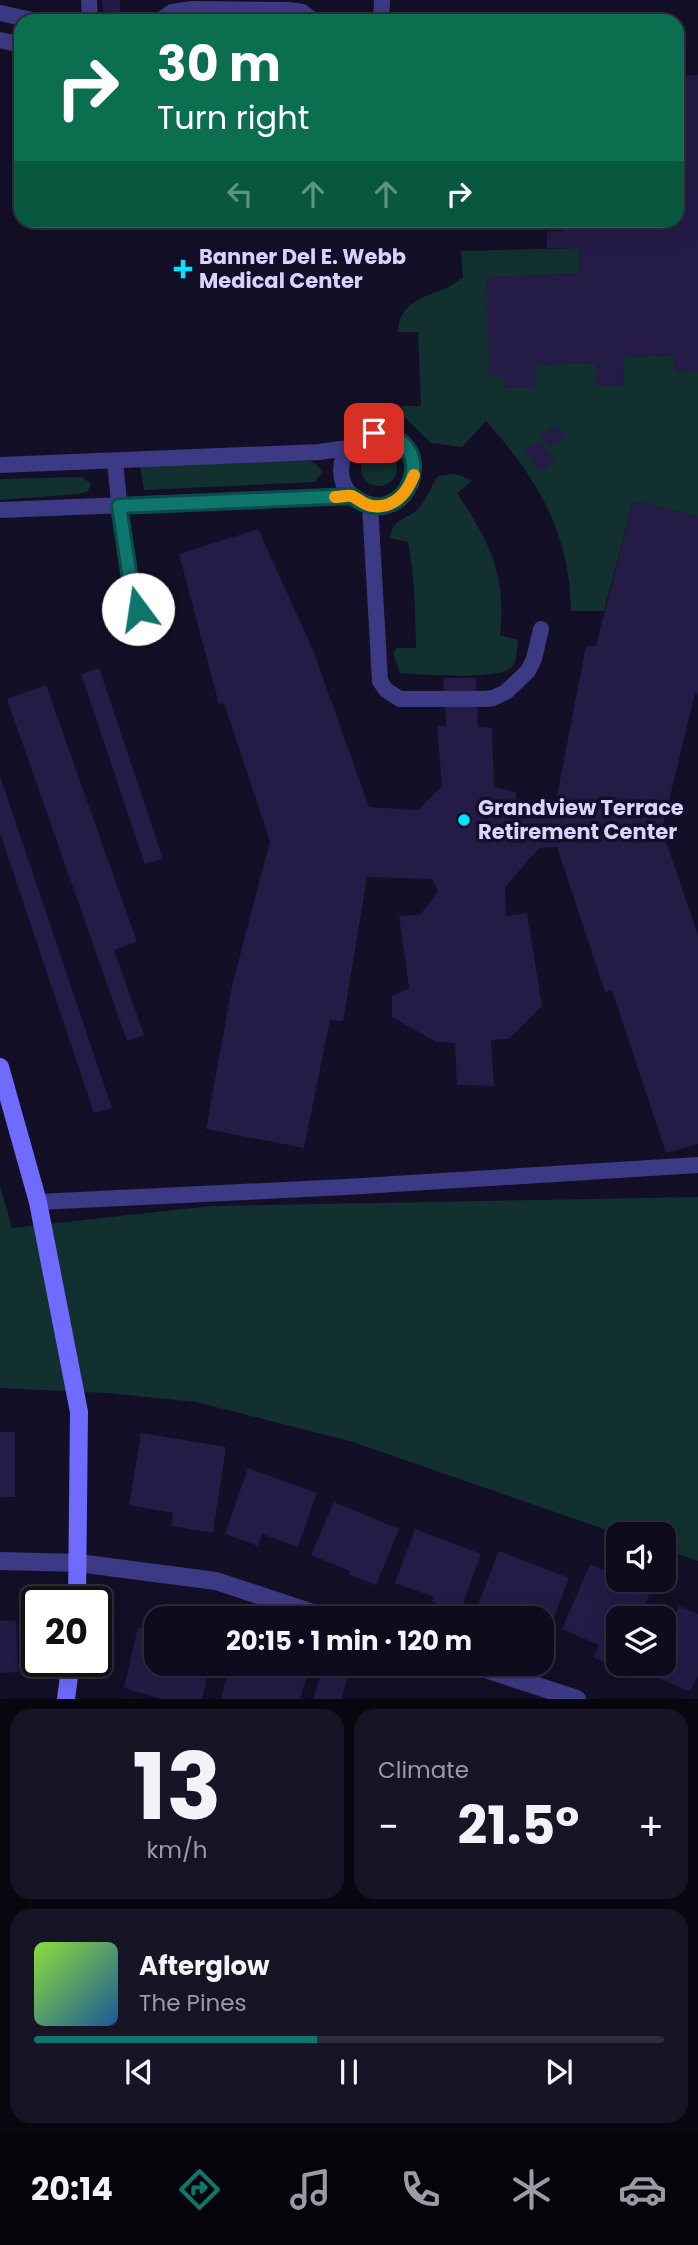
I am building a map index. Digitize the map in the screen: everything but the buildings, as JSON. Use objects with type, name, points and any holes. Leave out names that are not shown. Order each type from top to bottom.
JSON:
[{"type":"street","points":[[0,1068],[38,1202],[79,1412],[77,1586]]},
{"type":"street","points":[[0,1561],[78,1563],[216,1581],[292,1606]]},
{"type":"street","points":[[507,1676],[577,1699]]},
{"type":"street","points":[[66,1699],[69,1677]]},
{"type":"lane","points":[[169,14],[194,9],[289,10],[305,14]]},
{"type":"lane","points":[[384,434],[403,445],[412,459],[414,476],[410,487],[404,495],[388,504],[370,505],[352,496],[344,485],[342,476],[342,464],[348,448],[365,435],[384,434]]},
{"type":"lane","points":[[0,465],[319,452],[348,448]]},
{"type":"lane","points":[[115,460],[132,592],[144,626]]},
{"type":"lane","points":[[0,510],[352,496]]},
{"type":"lane","points":[[370,505],[380,681],[393,695],[400,699],[493,698],[512,688],[528,671],[534,659],[541,629]]},
{"type":"lane","points":[[38,1202],[346,1187],[698,1165]]},
{"type":"green space","points":[[579,248],[580,274],[487,277],[490,377],[506,375],[505,388],[535,387],[534,365],[596,363],[597,386],[624,386],[623,357],[674,355],[675,371],[698,371],[698,517],[633,501],[604,611],[571,611],[564,556],[547,508],[521,464],[486,421],[462,447],[431,443],[400,410],[402,406],[421,406],[418,332],[398,332],[399,322],[413,303],[447,288],[463,277],[461,251]]},
{"type":"green space","points":[[379,450],[392,455],[397,468],[392,481],[379,486],[366,481],[361,468],[366,455]]},
{"type":"green space","points":[[311,461],[322,472],[315,482],[144,490],[140,465]]},
{"type":"green space","points":[[451,474],[472,481],[457,493],[487,543],[501,594],[500,635],[518,640],[516,658],[512,667],[493,674],[459,676],[400,673],[393,653],[397,648],[416,648],[414,595],[408,542],[390,538],[391,532],[396,523],[417,510],[438,476]]},
{"type":"green space","points":[[82,477],[91,484],[88,491],[79,494],[0,500],[0,479]]},
{"type":"green space","points":[[0,1186],[12,1228],[210,1206],[698,1197],[698,1561],[676,1553],[676,1522],[606,1522],[606,1530],[350,1441],[196,1402],[107,1393],[0,1388]]},
{"type":"slow traffic","points":[[335,497],[352,496],[360,502],[382,506],[404,495],[414,475]]},
{"type":"place","name":"Banner Del E. Webb Medical Center","points":[[183,269]]},
{"type":"place","name":"Grandview Terrace Retirement Center","points":[[464,820]]},
{"type":"route","points":[[138,609],[132,592],[119,506],[352,496],[360,502],[382,506],[400,498],[410,487],[414,465],[398,440],[389,435],[374,433]]}]
